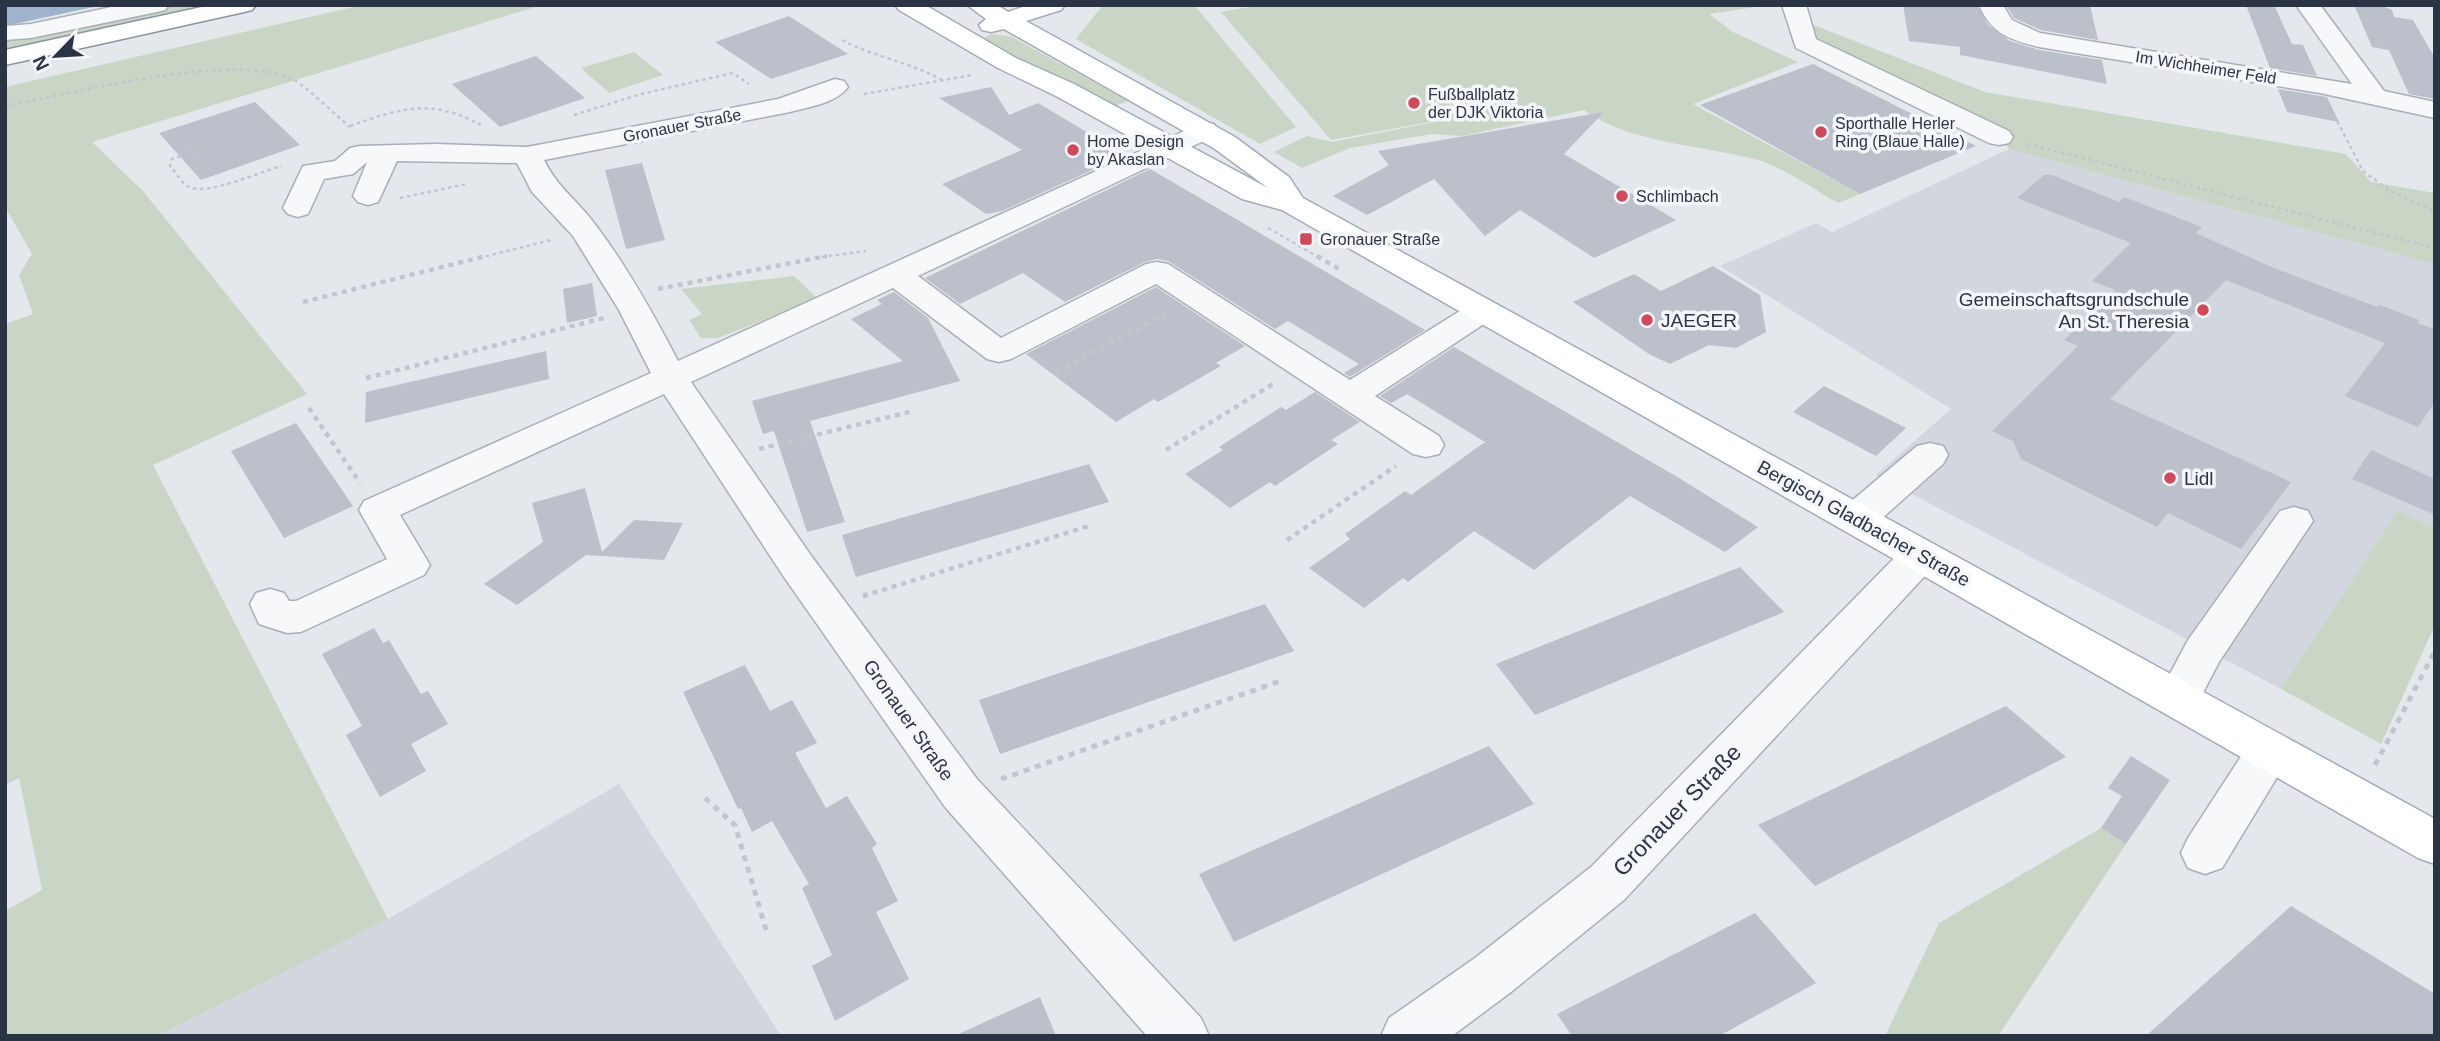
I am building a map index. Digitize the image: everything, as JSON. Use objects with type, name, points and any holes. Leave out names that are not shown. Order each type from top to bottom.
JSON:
[{"type":"main road","points":[[5,58],[244,5]]},
{"type":"main road","name":"Bergisch Gladbacher Straße","points":[[906,5],[1252,193],[1292,204],[2435,843]]},
{"type":"main road","points":[[951,31],[994,11],[1053,5]]},
{"type":"main road","points":[[1059,49],[1062,33],[1077,5]]},
{"type":"main road","name":"Bergisch Gladbacher Straße","points":[[994,11],[1204,130],[1279,183],[1292,204]]},
{"type":"street","points":[[5,33],[31,31],[157,5]]},
{"type":"street","points":[[1794,5],[1805,43],[1999,136]]},
{"type":"street","name":"Im Wichheimer Feld","points":[[1991,5],[1996,20],[2005,27],[2039,40],[2320,85],[2435,110]]},
{"type":"street","points":[[2308,5],[2374,96]]},
{"type":"street","name":"Gronauer Straße","points":[[373,153],[451,152],[521,160],[781,106],[835,87]]},
{"type":"street","points":[[270,604],[274,613],[287,617],[301,616],[410,565],[378,510],[670,377],[887,262],[1169,147],[1204,130]]},
{"type":"street","points":[[439,186],[451,152]]},
{"type":"street","points":[[298,208],[313,172],[343,169],[373,153],[379,198]]},
{"type":"street","name":"Gronauer Straße","points":[[521,160],[586,232],[631,304],[670,377],[724,458],[798,567],[961,793],[1182,1036]]},
{"type":"street","points":[[887,262],[999,352],[1157,271],[1426,445]]},
{"type":"street","points":[[1350,396],[1482,311]]},
{"type":"street","points":[[1856,519],[1930,455]]},
{"type":"street","points":[[2178,700],[2203,652],[2294,520]]},
{"type":"street","name":"Gronauer Straße","points":[[1408,1036],[1493,975],[1608,883],[1921,555]]},
{"type":"street","points":[[2205,853],[2269,751]]},
{"type":"path","points":[[842,40],[855,48],[917,67],[943,81]]},
{"type":"path","points":[[5,106],[190,72],[245,69],[292,79],[349,126],[399,108],[418,105],[472,119],[501,138],[521,160],[439,186],[379,198]]},
{"type":"path","points":[[565,118],[641,94],[733,73],[781,106]]},
{"type":"path","points":[[835,87],[866,95],[981,74]]},
{"type":"path","points":[[2320,85],[2363,171],[2390,191],[2435,212]]},
{"type":"path","points":[[1999,136],[2435,248]]},
{"type":"path","points":[[207,147],[172,159],[170,166],[190,187],[204,190],[263,169],[290,165]]},
{"type":"path","points":[[303,302],[586,232]]},
{"type":"path","points":[[366,378],[631,304],[664,287],[887,262]]},
{"type":"path","points":[[1056,372],[1197,297]]},
{"type":"path","points":[[1166,450],[1304,366]]},
{"type":"path","points":[[309,408],[378,510]]},
{"type":"path","points":[[724,458],[913,411]]},
{"type":"path","points":[[1287,541],[1426,445]]},
{"type":"path","points":[[829,607],[1090,526]]},
{"type":"path","points":[[2357,800],[2435,651]]},
{"type":"path","points":[[961,793],[1283,680]]},
{"type":"path","points":[[705,797],[735,825],[767,933]]},
{"type":"shaded area","points":[[2009,149],[2435,264],[2435,528],[2397,511],[2281,689],[1876,475],[1951,409],[1720,266],[1816,223],[1832,232]]},
{"type":"shaded area","points":[[619,784],[781,1036],[158,1036],[388,919]]},
{"type":"green space","points":[[147,5],[222,5],[5,52],[5,37]]},
{"type":"green space","points":[[362,5],[542,5],[92,142],[143,191],[307,394],[153,465],[388,919],[158,1036],[5,1036],[5,911],[42,890],[19,778],[5,785],[5,324],[33,314],[19,275],[32,254],[5,207],[5,87]]},
{"type":"green space","points":[[1103,5],[1194,5],[1296,127],[1260,144],[1076,39]]},
{"type":"green space","name":"Fußballplatz der DJK Viktoria","points":[[1261,5],[1769,5],[1709,14],[1733,32],[1798,62],[1693,104],[1860,194],[1838,203],[1768,163],[1645,137],[1623,130],[1584,110],[1462,136],[1432,134],[1350,148],[1302,168],[1274,152],[1307,136],[1332,142],[1512,107],[1331,140],[1221,12]]},
{"type":"green space","points":[[1806,22],[1985,92],[2346,154],[2371,182],[2435,193],[2435,264],[2009,149],[1995,129],[1815,39]]},
{"type":"green space","points":[[992,34],[1012,37],[1128,101],[1115,106],[987,46],[981,39]]},
{"type":"green space","points":[[634,52],[663,75],[609,93],[581,68]]},
{"type":"green space","points":[[794,276],[818,299],[718,338],[701,338],[689,320],[702,314],[681,289]]},
{"type":"green space","points":[[2397,511],[2435,528],[2435,625],[2381,744],[2281,689]]},
{"type":"green space","points":[[2101,828],[2126,844],[1998,1036],[1885,1036],[1939,923]]},
{"type":"water","points":[[5,5],[103,5],[5,26]]},
{"type":"building","points":[[1903,5],[1977,5],[1988,25],[2010,41],[2039,50],[2102,60],[2107,84],[1960,55],[1960,47],[1909,41]]},
{"type":"building","points":[[2006,5],[2090,5],[2098,40],[2041,30],[2014,18]]},
{"type":"building","points":[[2246,5],[2274,5],[2292,44],[2303,45],[2317,76],[2270,68]]},
{"type":"building","points":[[2354,5],[2380,5],[2392,10],[2394,17],[2413,20],[2435,58],[2435,99],[2409,94],[2389,50],[2372,47]]},
{"type":"building","points":[[789,16],[848,54],[771,79],[715,42]]},
{"type":"building","points":[[536,56],[585,98],[500,127],[452,84]]},
{"type":"building","name":"Sporthalle Herler Ring (Blaue Halle)","points":[[1813,64],[1976,146],[1860,194],[1700,105]]},
{"type":"building","points":[[991,87],[1009,115],[1038,103],[1125,155],[1002,211],[986,214],[942,184],[1022,150],[939,98]]},
{"type":"building","points":[[2278,89],[2327,97],[2339,122],[2287,112]]},
{"type":"building","points":[[255,102],[300,145],[201,180],[159,133]]},
{"type":"building","points":[[1604,112],[1564,154],[1676,220],[1594,258],[1520,210],[1485,236],[1434,179],[1367,215],[1333,196],[1389,165],[1378,151]]},
{"type":"building","points":[[642,163],[665,240],[626,249],[605,170]]},
{"type":"building","points":[[1150,169],[1425,330],[1350,377],[1344,373],[1359,364],[1288,321],[1275,329],[1168,261],[1157,259],[1145,262],[1065,302],[1023,273],[960,304],[925,278]]},
{"type":"building","points":[[2044,175],[2052,175],[2119,202],[2124,197],[2202,227],[2196,233],[2269,266],[2377,307],[2380,305],[2435,329],[2435,402],[2418,427],[2345,396],[2385,343],[2226,280],[2110,399],[2291,482],[2241,549],[2168,513],[2157,527],[2021,459],[2013,441],[1992,431],[2078,346],[2064,340],[2115,290],[2092,281],[2131,243],[2017,198]]},
{"type":"building","points":[[1713,266],[1760,295],[1766,332],[1736,348],[1709,345],[1670,364],[1649,354],[1573,302],[1634,274],[1661,291]]},
{"type":"building","points":[[592,283],[597,316],[567,323],[563,289]]},
{"type":"building","points":[[1156,287],[1245,346],[1216,363],[1221,366],[1158,402],[1154,399],[1116,422],[1026,354]]},
{"type":"building","points":[[894,292],[928,318],[960,381],[810,421],[845,522],[807,532],[774,431],[763,434],[752,401],[903,361],[851,319],[882,304],[877,300]]},
{"type":"building","points":[[1454,347],[1758,527],[1725,552],[1630,496],[1534,570],[1474,531],[1408,582],[1403,578],[1364,608],[1309,568],[1350,539],[1345,534],[1405,491],[1411,495],[1485,442],[1407,394],[1391,403],[1380,396]]},
{"type":"building","points":[[546,351],[549,379],[365,423],[366,392]]},
{"type":"building","points":[[1824,386],[1906,428],[1876,456],[1793,412]]},
{"type":"building","points":[[1315,392],[1360,422],[1331,440],[1338,444],[1275,486],[1270,482],[1230,508],[1185,474],[1223,450],[1219,447],[1281,407],[1286,410]]},
{"type":"building","points":[[296,423],[353,506],[284,538],[231,451]]},
{"type":"building","points":[[2371,450],[2435,479],[2435,515],[2352,479]]},
{"type":"building","points":[[1089,464],[1109,502],[856,577],[842,535]]},
{"type":"building","points":[[585,488],[602,552],[634,520],[683,523],[664,560],[586,555],[517,605],[484,584],[543,542],[532,503]]},
{"type":"building","points":[[1740,567],[1784,612],[1535,715],[1496,664]]},
{"type":"building","points":[[1265,604],[1294,651],[1000,754],[979,700]]},
{"type":"building","points":[[374,628],[383,643],[389,640],[421,694],[428,691],[448,724],[411,744],[426,771],[380,797],[346,735],[362,726],[322,654]]},
{"type":"building","points":[[745,665],[770,711],[792,700],[817,743],[795,753],[826,808],[847,796],[877,844],[872,848],[898,901],[876,912],[909,979],[835,1021],[812,966],[832,955],[802,888],[809,884],[772,821],[752,832],[741,808],[738,809],[683,692]]},
{"type":"building","points":[[2006,706],[2066,757],[1815,886],[1758,825]]},
{"type":"building","points":[[1489,746],[1534,804],[1234,942],[1199,874]]},
{"type":"building","points":[[2131,756],[2170,780],[2126,844],[2101,828],[2122,796],[2108,788]]},
{"type":"building","points":[[2291,906],[2435,994],[2435,1036],[2146,1036]]},
{"type":"building","points":[[1755,913],[1816,983],[1719,1036],[1572,1036],[1557,1014]]},
{"type":"building","points":[[1040,997],[1056,1036],[954,1036]]},
{"type":"place","name":"Fußballplatz der DJK Viktoria","points":[[1414,103]]},
{"type":"place","name":"Sporthalle Herler Ring (Blaue Halle)","points":[[1821,132]]},
{"type":"place","name":"Home Design by Akaslan","points":[[1073,150]]},
{"type":"place","name":"Schlimbach","points":[[1622,196]]},
{"type":"place","name":"Gronauer Straße","points":[[1306,239]]},
{"type":"place","name":"Gemeinschaftsgrundschule An St. Theresia","points":[[2203,310]]},
{"type":"place","name":"JAEGER","points":[[1647,320]]},
{"type":"place","name":"Lidl","points":[[2170,478]]}]
